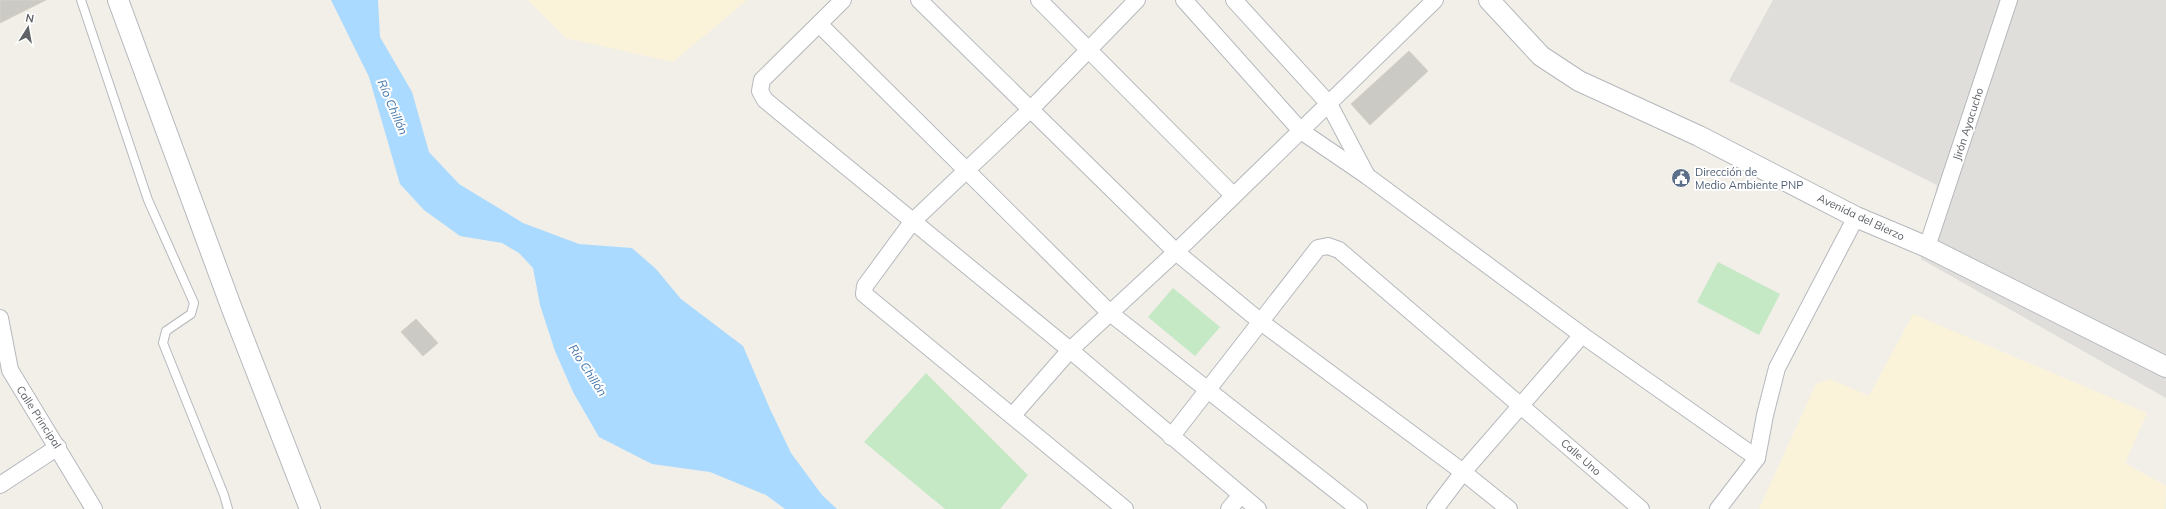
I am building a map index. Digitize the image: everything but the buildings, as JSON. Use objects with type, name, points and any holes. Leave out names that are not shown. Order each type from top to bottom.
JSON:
[{"type":"street","points":[[118,0],[229,301],[310,509]]},
{"type":"street","points":[[843,0],[762,80],[760,90],[765,100],[1070,350],[1171,437],[1258,509]]},
{"type":"street","points":[[919,0],[1176,252],[1261,322],[1463,472],[1509,509]]},
{"type":"street","points":[[1039,0],[1233,195]]},
{"type":"street","points":[[1125,509],[864,294],[865,286],[912,222],[1031,109],[1137,0]]},
{"type":"street","points":[[1184,0],[1301,130],[1367,176],[1582,335],[1756,458]]},
{"type":"street","points":[[1234,0],[1329,104],[1367,176]]},
{"type":"street","points":[[1012,415],[1070,350],[1176,252],[1435,0]]},
{"type":"street","name":"Avenida del Bierzo","points":[[1489,0],[1541,56],[1580,81],[1699,136],[1856,217],[1927,247],[2166,367]]},
{"type":"street","name":"Jirón Ayacucho","points":[[1927,247],[2009,0]]},
{"type":"street","points":[[819,24],[1110,313],[1207,391],[1359,509]]},
{"type":"street","points":[[1718,509],[1756,458],[1764,415],[1777,368],[1856,217]]},
{"type":"street","name":"Calle Uno","points":[[1171,437],[1318,248],[1328,246],[1339,250],[1641,509]]},
{"type":"street","name":"Calle Principal","points":[[0,318],[5,372],[21,391],[58,447],[94,509]]},
{"type":"street","points":[[1435,509],[1463,472],[1582,335]]},
{"type":"street","points":[[0,485],[58,447]]},
{"type":"street","points":[[1229,509],[1241,495]]},
{"type":"lane","points":[[81,0],[148,200],[194,302],[191,314],[166,331],[163,343],[224,494],[228,509]]},
{"type":"shaded area","points":[[1773,0],[2166,0],[2166,398],[1921,259],[1937,185],[1729,81]]},
{"type":"green space","points":[[1718,262],[1780,294],[1759,335],[1697,302]]},
{"type":"green space","points":[[1173,288],[1220,327],[1195,356],[1148,317]]},
{"type":"green space","points":[[926,373],[1028,475],[1000,509],[945,509],[864,442]]},
{"type":"sand","points":[[528,0],[747,0],[673,62],[566,38]]},
{"type":"sand","points":[[1913,314],[2147,413],[2125,463],[2166,486],[2165,509],[1759,509],[1816,384],[1830,379],[1869,396]]},
{"type":"water","name":"Río Chillón","points":[[331,0],[378,0],[380,37],[412,92],[429,152],[459,184],[523,223],[579,244],[632,248],[656,269],[681,299],[743,346],[791,453],[822,495],[837,509],[785,509],[766,495],[710,472],[652,464],[599,437],[573,392],[555,351],[540,305],[533,268],[519,253],[502,243],[460,236],[424,210],[400,184],[369,77]]},
{"type":"place","name":"Dirección de Medio Ambiente PNP","points":[[1681,178]]}]
